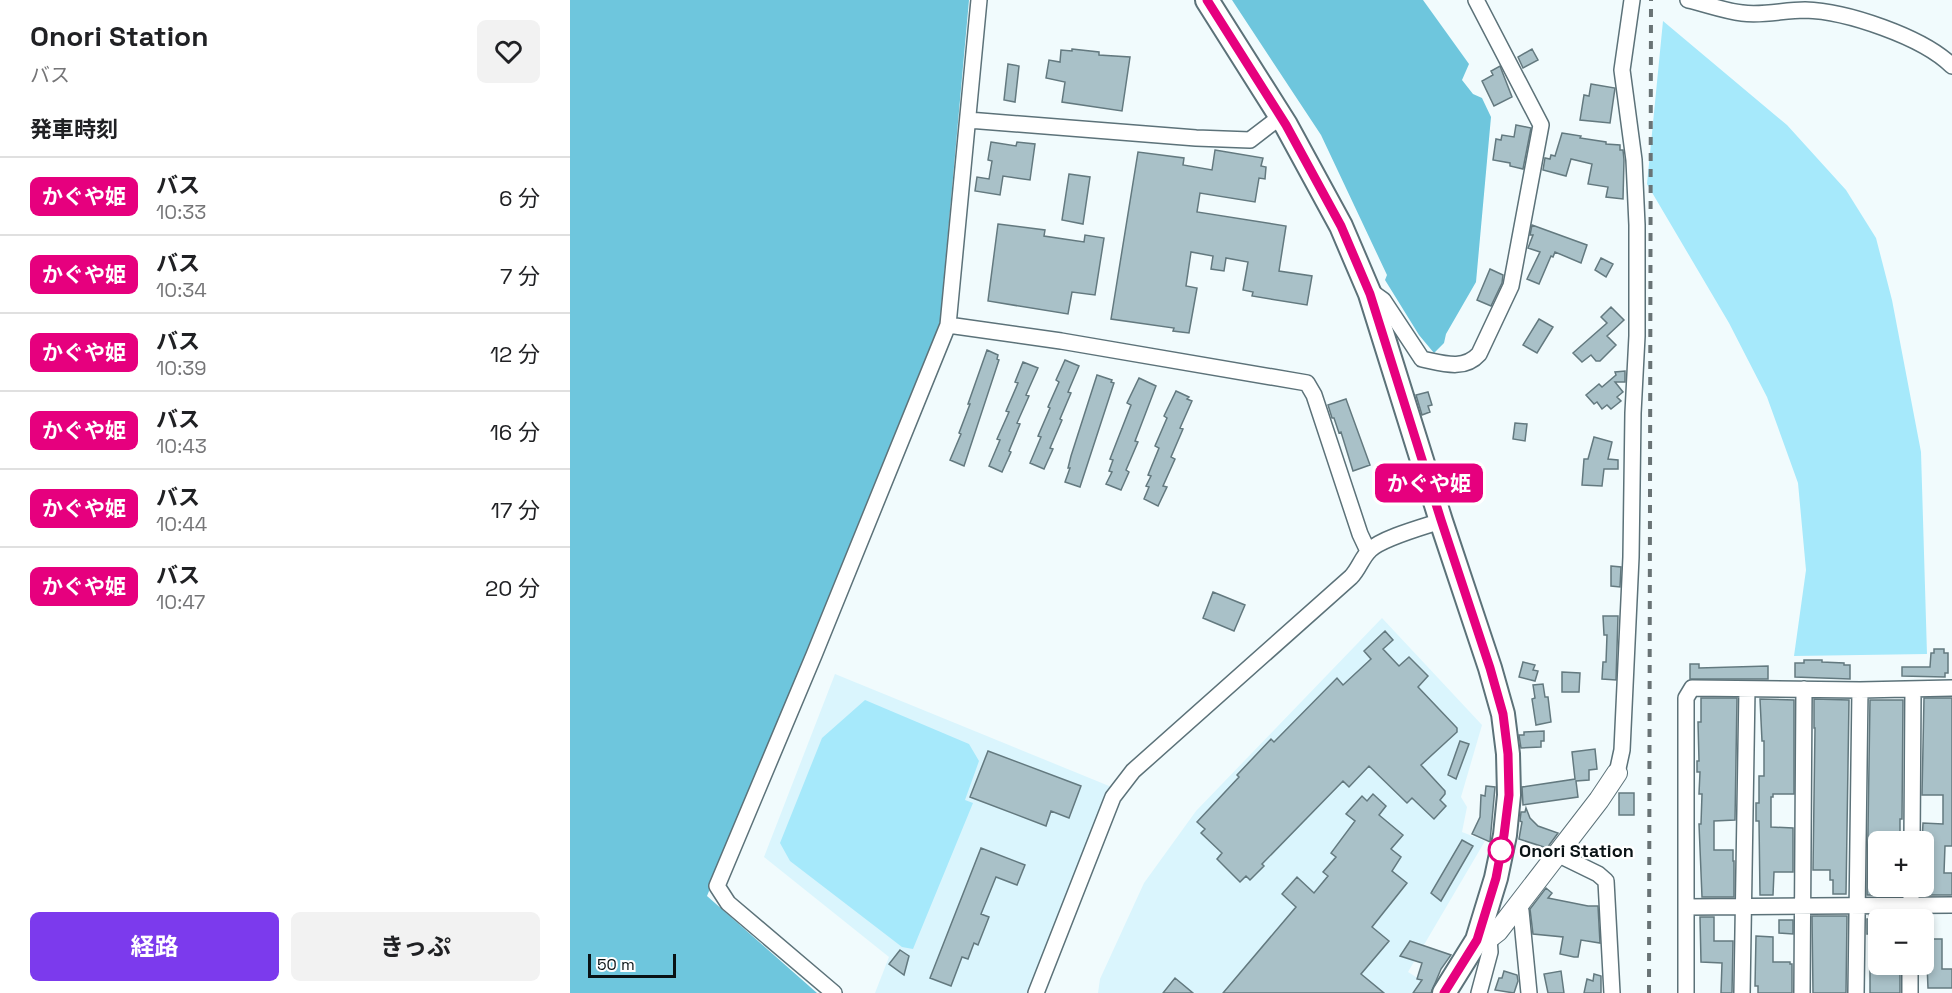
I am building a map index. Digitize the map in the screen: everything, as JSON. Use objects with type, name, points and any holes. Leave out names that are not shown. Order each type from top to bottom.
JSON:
[{"type":"highway","points":[[1207,0],[1317,179],[1341,226],[1370,294],[1503,714],[1508,754],[1509,795],[1496,878],[1483,939],[1444,993]]},
{"type":"main road","points":[[1483,939],[1498,931],[1599,800],[1617,773]]},
{"type":"street","points":[[834,993],[728,903],[717,886],[948,325],[979,0]]},
{"type":"street","points":[[1370,294],[1383,300],[1422,358],[1452,365],[1473,360],[1479,354],[1511,286],[1541,125],[1476,0]]},
{"type":"street","points":[[1617,773],[1622,750],[1631,557],[1633,413],[1637,336],[1637,225],[1634,160],[1622,70],[1632,0]]},
{"type":"street","points":[[1688,0],[1740,13],[1762,15],[1802,10],[1825,11],[1884,28],[1918,42],[1944,58],[1952,66]]},
{"type":"street","points":[[968,120],[1196,138],[1250,140],[1280,117]]},
{"type":"street","points":[[948,325],[1061,341],[1307,383],[1314,395],[1360,534],[1368,551]]},
{"type":"street","points":[[1036,993],[1113,797],[1133,771],[1351,577],[1358,570],[1368,551],[1378,543],[1441,520]]},
{"type":"street","points":[[1686,993],[1686,698],[1692,688],[1860,690],[1952,688]]},
{"type":"street","points":[[1742,993],[1747,689]]},
{"type":"street","points":[[1802,993],[1804,689]]},
{"type":"street","points":[[1912,831],[1913,689]]},
{"type":"street","points":[[1856,993],[1860,690]]},
{"type":"street","points":[[1557,854],[1598,874],[1606,881],[1612,993]]},
{"type":"street","points":[[1687,907],[1857,905],[1888,909]]},
{"type":"street","points":[[1929,909],[1952,905]]},
{"type":"street","points":[[1518,906],[1521,911],[1529,993]]},
{"type":"street","points":[[1479,993],[1490,952],[1483,939]]},
{"type":"street","points":[[1910,975],[1910,993]]},
{"type":"shaded area","points":[[570,0],[969,0],[940,322],[707,896],[817,993],[570,993]]},
{"type":"shaded area","points":[[1232,0],[1423,0],[1469,64],[1462,80],[1473,94],[1482,98],[1491,117],[1476,282],[1446,334],[1444,343],[1434,353],[1419,335],[1385,280],[1387,275],[1321,135]]},
{"type":"shaded area","points":[[1663,21],[1787,125],[1846,190],[1876,238],[1892,300],[1921,452],[1927,654],[1794,656],[1806,570],[1798,483],[1767,397],[1729,323],[1647,184]]},
{"type":"shaded area","points":[[1382,618],[1482,725],[1461,797],[1467,807],[1462,832],[1485,841],[1408,972],[1437,990],[1435,993],[1098,993],[1100,979],[1144,883],[1196,811]]},
{"type":"shaded area","points":[[835,674],[1114,788],[1031,993],[875,993],[889,957],[764,857]]},
{"type":"shaded area","points":[[865,700],[969,744],[979,761],[965,800],[973,803],[913,949],[902,947],[790,861],[780,843],[822,738]]},
{"type":"building","points":[[1072,49],[1099,52],[1099,55],[1130,57],[1122,111],[1062,102],[1065,82],[1046,78],[1049,60],[1060,62],[1061,50],[1072,51]]},
{"type":"building","points":[[1532,49],[1538,60],[1523,68],[1518,57]]},
{"type":"building","points":[[1008,64],[1019,66],[1015,102],[1004,100]]},
{"type":"building","points":[[1500,66],[1512,97],[1494,106],[1482,81],[1493,75],[1491,71]]},
{"type":"building","points":[[1591,84],[1615,88],[1610,123],[1580,120],[1584,95],[1589,96]]},
{"type":"building","points":[[1516,125],[1531,128],[1523,169],[1510,166],[1510,163],[1493,160],[1496,139],[1501,140],[1502,135],[1514,137]]},
{"type":"building","points":[[1562,133],[1606,142],[1606,144],[1620,145],[1624,160],[1623,199],[1606,197],[1608,187],[1588,184],[1592,164],[1571,159],[1566,176],[1543,170],[1545,158],[1550,159],[1551,155],[1555,156]]},
{"type":"building","points":[[991,142],[1016,146],[1017,142],[1035,144],[1030,180],[1003,176],[1000,195],[975,191],[977,177],[989,179],[992,161],[988,160]]},
{"type":"building","points":[[1215,150],[1263,158],[1261,166],[1266,167],[1265,179],[1259,178],[1255,202],[1200,193],[1197,212],[1286,226],[1279,271],[1312,276],[1307,305],[1252,296],[1253,292],[1243,290],[1248,262],[1226,258],[1224,271],[1211,269],[1213,256],[1191,252],[1186,286],[1197,288],[1189,333],[1173,331],[1174,328],[1111,319],[1138,152],[1184,158],[1183,165],[1212,170]]},
{"type":"building","points":[[1069,174],[1090,177],[1083,224],[1062,220]]},
{"type":"building","points":[[998,224],[1045,230],[1044,236],[1084,242],[1085,235],[1104,238],[1095,295],[1072,292],[1068,314],[988,301]]},
{"type":"building","points":[[1532,225],[1587,245],[1581,263],[1555,252],[1539,284],[1527,279],[1540,252],[1528,248],[1533,235],[1530,235]]},
{"type":"building","points":[[1601,258],[1613,264],[1606,277],[1595,270]]},
{"type":"building","points":[[1490,269],[1503,275],[1502,283],[1491,306],[1477,300]]},
{"type":"building","points":[[1611,307],[1624,320],[1607,336],[1616,345],[1600,361],[1596,361],[1591,355],[1582,362],[1573,353],[1607,323],[1601,317]]},
{"type":"building","points":[[1539,319],[1553,327],[1537,353],[1523,345]]},
{"type":"building","points":[[987,350],[998,355],[999,360],[964,466],[950,460],[961,434],[959,433]]},
{"type":"building","points":[[1065,360],[1079,366],[1068,392],[1071,393],[1060,419],[1062,420],[1050,448],[1053,449],[1044,469],[1030,463],[1041,437],[1038,436],[1050,408],[1048,407],[1059,382],[1056,380]]},
{"type":"building","points":[[1023,362],[1038,368],[1026,395],[1029,396],[1017,423],[1020,424],[1002,472],[989,466],[1000,440],[997,439],[1009,412],[1006,411],[1018,383],[1015,382]]},
{"type":"building","points":[[1625,371],[1625,382],[1615,382],[1623,392],[1617,397],[1621,401],[1611,409],[1607,405],[1602,409],[1597,402],[1594,404],[1586,395],[1599,384],[1602,387],[1616,375],[1615,372]]},
{"type":"building","points":[[1097,375],[1112,380],[1111,382],[1114,383],[1080,487],[1065,482]]},
{"type":"building","points":[[1139,378],[1156,386],[1135,441],[1138,442],[1126,470],[1129,472],[1121,490],[1106,484],[1112,472],[1109,471],[1113,460],[1110,459],[1131,405],[1127,403]]},
{"type":"building","points":[[1176,391],[1189,397],[1187,399],[1192,401],[1180,428],[1183,429],[1171,457],[1175,459],[1163,486],[1167,487],[1158,506],[1144,499],[1149,487],[1146,486],[1159,448],[1155,446],[1167,418],[1164,416]]},
{"type":"building","points":[[1428,392],[1432,405],[1428,406],[1430,412],[1422,415],[1416,395]]},
{"type":"building","points":[[1346,399],[1370,465],[1353,471],[1341,432],[1339,433],[1328,405]]},
{"type":"building","points":[[1515,423],[1527,424],[1525,441],[1513,439]]},
{"type":"building","points":[[1594,437],[1612,442],[1608,459],[1618,460],[1618,469],[1604,469],[1602,486],[1582,485],[1584,459],[1588,459]]},
{"type":"building","points":[[1611,566],[1621,567],[1620,587],[1611,586]]},
{"type":"building","points":[[1213,592],[1245,605],[1234,631],[1203,618]]},
{"type":"building","points":[[1603,616],[1618,616],[1616,680],[1602,679],[1603,662],[1606,662],[1607,635],[1604,635]]},
{"type":"building","points":[[1385,631],[1393,640],[1383,649],[1399,666],[1409,657],[1428,676],[1418,687],[1457,728],[1457,732],[1421,765],[1445,791],[1440,800],[1446,806],[1434,819],[1412,798],[1407,803],[1369,766],[1349,787],[1343,781],[1262,864],[1264,866],[1250,880],[1246,876],[1240,882],[1217,859],[1222,853],[1201,833],[1205,829],[1197,822],[1271,739],[1274,742],[1337,678],[1343,685],[1371,659],[1364,651]]},
{"type":"building","points":[[1934,649],[1944,649],[1944,653],[1948,653],[1948,673],[1945,673],[1945,677],[1902,676],[1902,667],[1930,667],[1931,653],[1934,653]]},
{"type":"building","points":[[1804,660],[1822,660],[1822,662],[1850,665],[1850,679],[1795,677],[1795,663],[1804,663]]},
{"type":"building","points":[[1523,662],[1535,665],[1533,670],[1538,671],[1535,681],[1519,677]]},
{"type":"building","points":[[1690,664],[1699,664],[1699,668],[1768,666],[1768,679],[1690,679]]},
{"type":"building","points":[[1562,672],[1580,673],[1579,692],[1562,692]]},
{"type":"building","points":[[1543,684],[1545,697],[1548,697],[1551,722],[1536,725],[1532,699],[1535,698],[1533,685]]},
{"type":"building","points":[[1701,698],[1737,698],[1735,820],[1714,821],[1714,850],[1733,850],[1734,897],[1702,897],[1699,824],[1701,824],[1702,794],[1699,794],[1700,772],[1697,772]]},
{"type":"building","points":[[1924,698],[1952,698],[1952,846],[1945,846],[1944,873],[1952,873],[1952,895],[1934,895],[1934,831],[1923,831],[1923,823],[1943,824],[1943,795],[1922,795]]},
{"type":"building","points":[[1760,699],[1794,700],[1794,794],[1773,794],[1771,797],[1771,827],[1793,828],[1793,872],[1774,872],[1773,895],[1760,895],[1759,821],[1756,821],[1756,803],[1759,803],[1759,776],[1764,776],[1764,741],[1762,741]]},
{"type":"building","points":[[1814,699],[1849,700],[1846,894],[1833,894],[1830,870],[1813,870]]},
{"type":"building","points":[[1870,700],[1903,700],[1900,831],[1868,831],[1867,895]]},
{"type":"building","points":[[1544,731],[1544,741],[1541,741],[1541,747],[1521,748],[1519,735],[1524,735],[1524,732]]},
{"type":"building","points":[[1460,741],[1469,744],[1456,779],[1448,775]]},
{"type":"building","points":[[1595,749],[1597,769],[1589,770],[1589,780],[1576,781],[1578,797],[1523,805],[1522,787],[1575,779],[1572,752]]},
{"type":"building","points":[[988,751],[1081,786],[1069,818],[1051,811],[1046,826],[970,797]]},
{"type":"building","points":[[1486,786],[1495,787],[1490,842],[1472,834],[1480,817],[1481,795],[1485,796]]},
{"type":"building","points":[[1619,793],[1634,793],[1634,815],[1619,815]]},
{"type":"building","points":[[1373,794],[1386,806],[1379,815],[1403,835],[1391,849],[1401,857],[1392,871],[1407,883],[1372,927],[1389,941],[1361,974],[1384,993],[1223,993],[1296,907],[1282,894],[1297,877],[1314,893],[1328,876],[1323,872],[1336,857],[1331,853],[1355,821],[1346,814],[1362,796],[1367,801]]},
{"type":"building","points":[[1526,808],[1530,818],[1538,826],[1558,833],[1547,848],[1519,839],[1521,812],[1525,812]]},
{"type":"building","points":[[1462,840],[1473,846],[1441,901],[1431,893]]},
{"type":"building","points":[[981,848],[1025,865],[1017,885],[996,877],[981,914],[989,917],[978,945],[974,943],[968,959],[962,957],[951,986],[930,978]]},
{"type":"building","points":[[1546,888],[1552,893],[1548,898],[1598,906],[1600,943],[1581,940],[1578,957],[1574,957],[1560,954],[1563,937],[1533,934],[1530,909]]},
{"type":"building","points":[[1812,916],[1847,916],[1846,993],[1813,993]]},
{"type":"building","points":[[1700,917],[1714,917],[1714,941],[1733,941],[1732,993],[1721,993],[1722,963],[1701,962]]},
{"type":"building","points":[[1779,920],[1793,920],[1793,934],[1779,933]]},
{"type":"building","points":[[1756,936],[1773,937],[1773,962],[1792,964],[1792,993],[1758,993],[1758,986],[1755,986]]},
{"type":"building","points":[[1934,939],[1942,939],[1942,969],[1952,969],[1952,988],[1928,988],[1927,975],[1934,975]]},
{"type":"building","points":[[1410,941],[1451,955],[1441,969],[1431,993],[1413,993],[1422,980],[1417,979],[1422,963],[1400,956]]},
{"type":"building","points":[[900,950],[909,956],[904,975],[889,964]]},
{"type":"building","points":[[1504,971],[1517,975],[1518,981],[1514,993],[1495,990]]},
{"type":"building","points":[[1561,971],[1564,993],[1548,993],[1544,974]]},
{"type":"building","points":[[1594,974],[1601,976],[1601,993],[1584,993],[1587,979],[1593,981]]},
{"type":"building","points":[[1870,975],[1900,975],[1900,993],[1870,993]]},
{"type":"building","points":[[1175,978],[1193,993],[1163,993]]},
{"type":"railway","points":[[1649,993],[1651,0]]},
{"type":"bus line","name":"かぐや姫","points":[[1207,0],[1286,125],[1317,179],[1341,226],[1370,294],[1503,714],[1508,754],[1509,795],[1496,878],[1477,940],[1444,993]]},
{"type":"place","name":"Onori Station","points":[[1501,850]]}]
